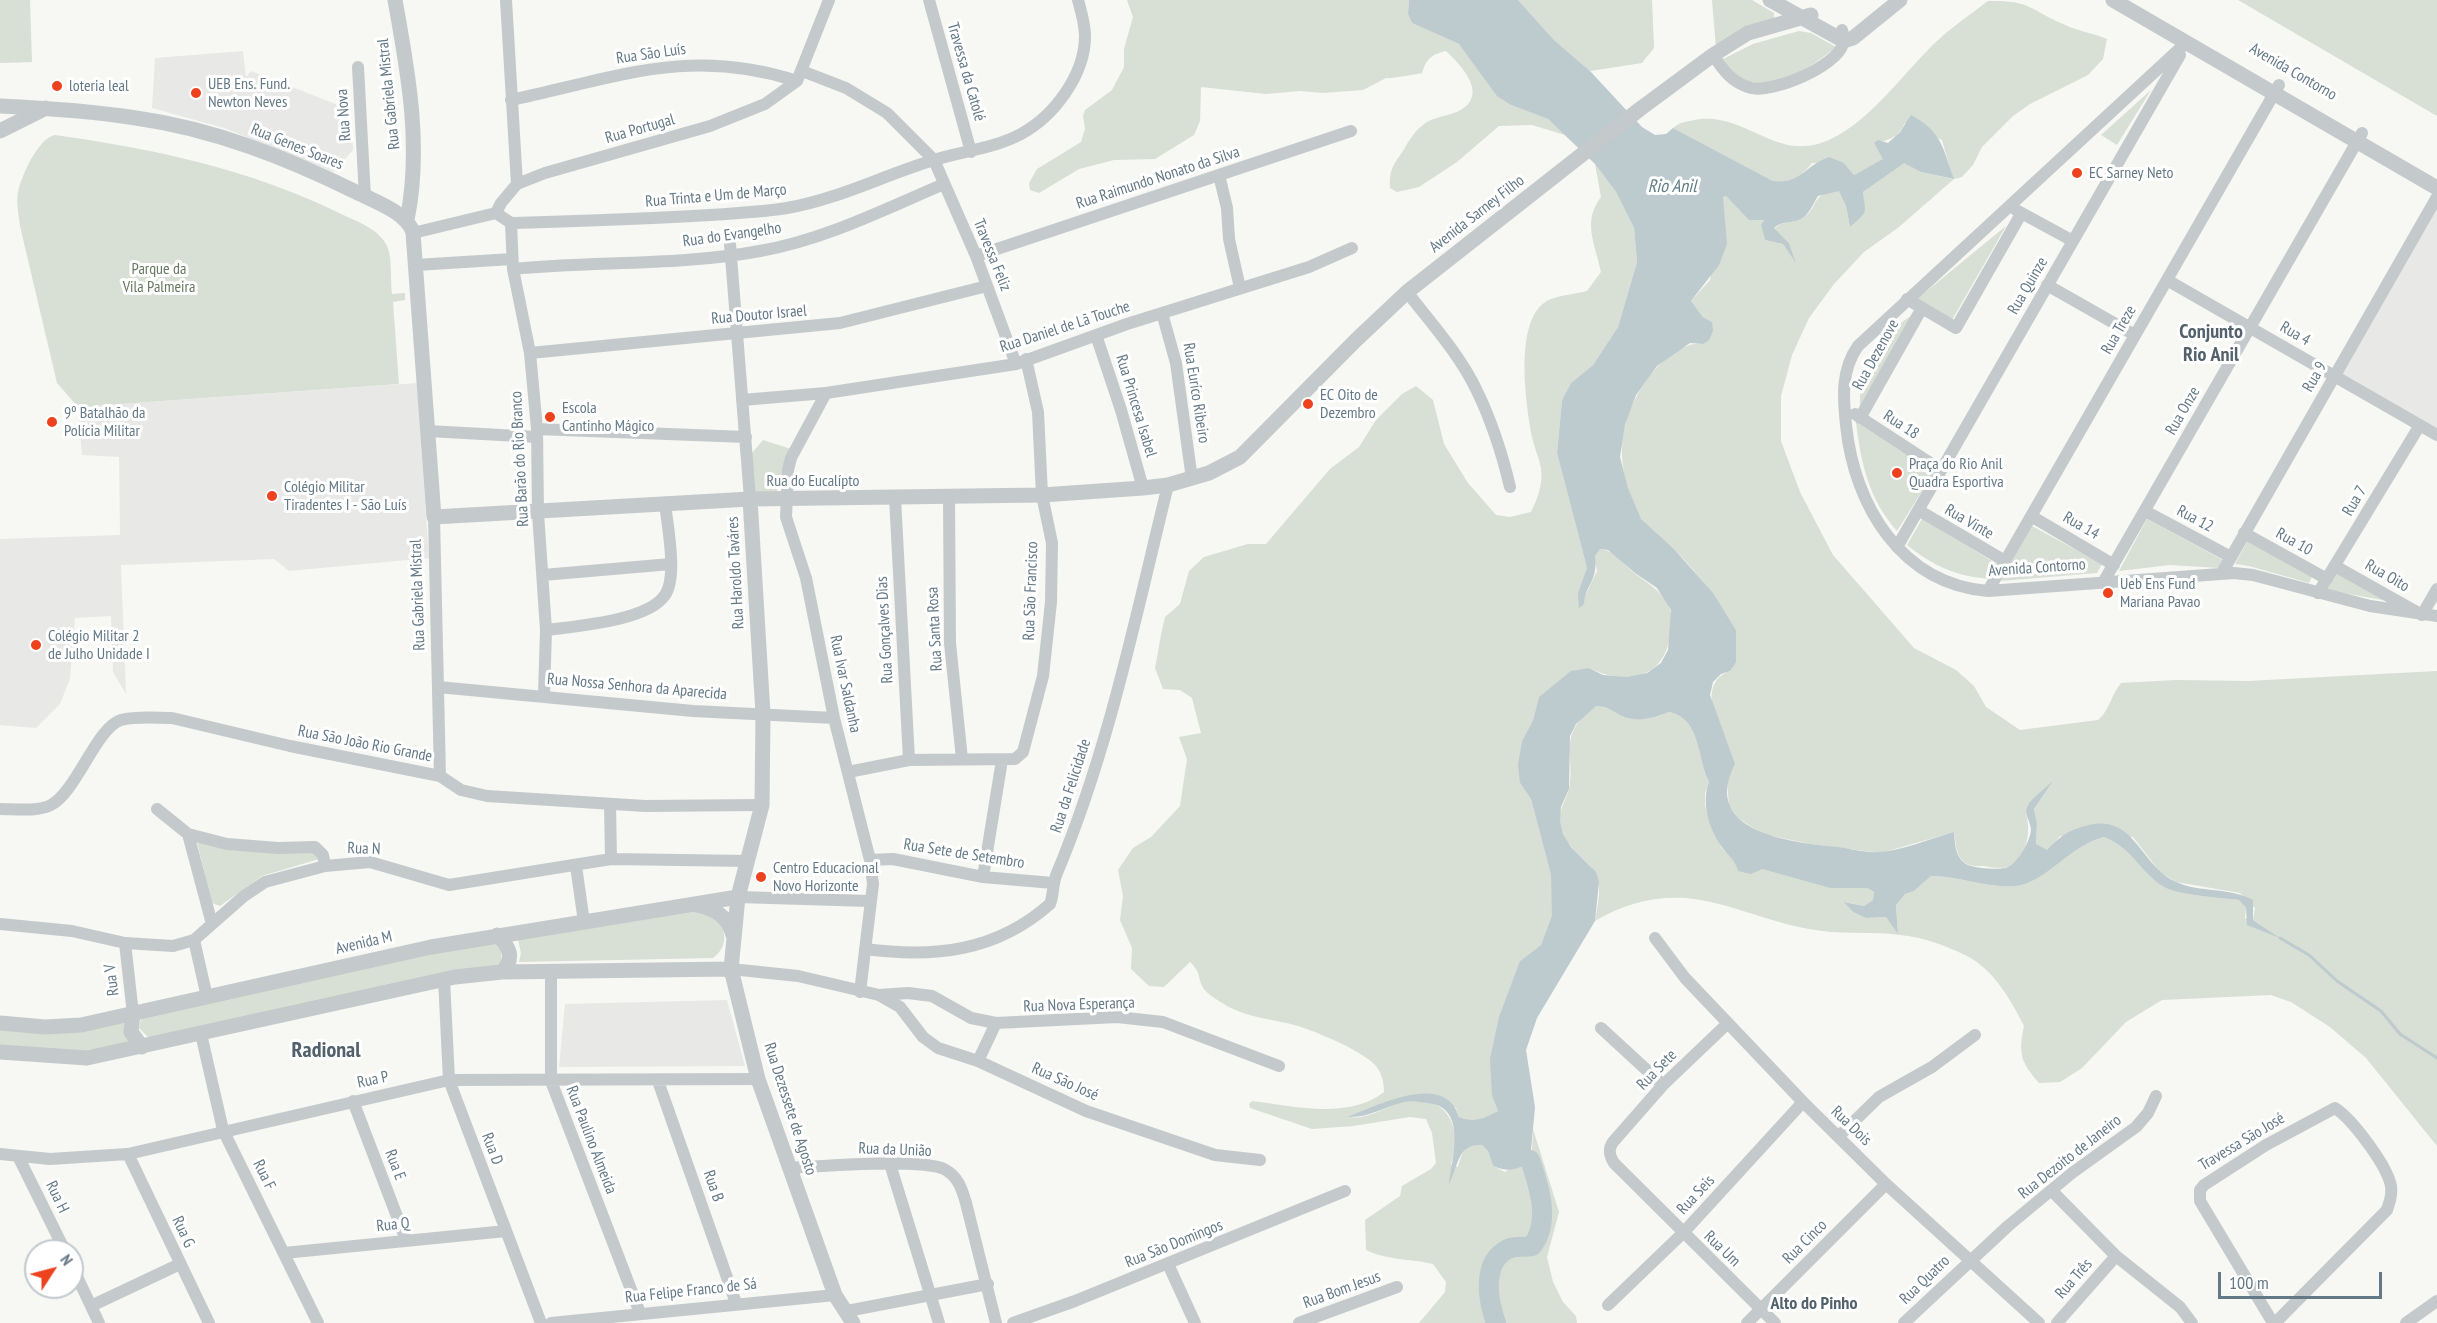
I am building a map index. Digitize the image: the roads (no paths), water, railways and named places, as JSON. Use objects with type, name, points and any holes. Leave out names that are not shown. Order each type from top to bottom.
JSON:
[{"type":"street","name":"Rua Gabriela Mistral","points":[[395,0],[413,124],[410,227],[416,265],[434,517],[440,776]]},
{"type":"street","points":[[496,213],[501,202],[517,184],[506,0]]},
{"type":"street","points":[[800,76],[829,0]]},
{"type":"street","name":"Travessa da Catolé","points":[[929,0],[971,152]]},
{"type":"street","name":"Rua Trinta e Um de Março","points":[[510,223],[674,218],[786,208],[844,194],[934,160],[971,152],[1020,135],[1055,107],[1070,86],[1080,60],[1085,36],[1078,0]]},
{"type":"street","points":[[1770,0],[1843,35],[1860,33],[1900,0]]},
{"type":"street","points":[[1785,0],[1806,16]]},
{"type":"street","points":[[1713,55],[1730,78],[1751,88],[1780,87],[1807,74],[1839,51],[1843,35],[1888,0]]},
{"type":"street","name":"Avenida Contorno","points":[[2113,0],[2189,39],[2360,137],[2437,176]]},
{"type":"street","name":"Avenida Contorno","points":[[2130,0],[2189,39]]},
{"type":"street","name":"Avenida Sarney Filho","points":[[1192,479],[1228,466],[1240,457],[1407,292],[1640,109],[1713,55],[1756,30],[1806,16]]},
{"type":"street","name":"Avenida Contorno","points":[[2189,39],[2016,211],[1907,299],[1867,336],[1851,355],[1845,374],[1844,407],[1849,450],[1858,487],[1878,524],[1897,547],[1940,578],[1963,588],[1988,591],[2222,573],[2253,575],[2318,593],[2422,615],[2437,616]]},
{"type":"street","name":"Rua Quinze","points":[[1897,547],[2189,39]]},
{"type":"street","name":"Rua São Luís","points":[[511,100],[662,66],[701,64],[800,76],[846,88],[887,113],[934,160]]},
{"type":"street","name":"Rua Nova","points":[[358,67],[365,196]]},
{"type":"street","name":"Rua Portugal","points":[[517,184],[545,173],[730,119],[765,104],[800,76]]},
{"type":"street","name":"Rua Treze","points":[[1988,591],[2277,89]]},
{"type":"street","name":"Rua Genes Soares","points":[[0,106],[46,108],[137,118],[192,129],[288,160],[365,196],[410,227]]},
{"type":"street","points":[[0,131],[46,108]]},
{"type":"street","name":"Rua Raimundo Nonato da Silva","points":[[976,256],[1351,131]]},
{"type":"street","name":"Avenida Contorno","points":[[2360,137],[2437,188]]},
{"type":"street","name":"Rua Onze","points":[[2104,581],[2360,137]]},
{"type":"street","name":"Travessa Feliz","points":[[934,160],[1021,361]]},
{"type":"street","points":[[1220,176],[1227,208],[1229,239],[1240,288]]},
{"type":"street","name":"Rua do Evangelho","points":[[416,265],[513,264],[731,249],[759,251],[816,237],[944,184]]},
{"type":"street","name":"Rua 9","points":[[2222,573],[2437,197]]},
{"type":"street","points":[[2016,211],[2073,241]]},
{"type":"street","name":"Avenida Contorno","points":[[1907,299],[1954,328],[1959,325],[2016,211]]},
{"type":"street","points":[[410,227],[496,213],[510,223]]},
{"type":"street","name":"Rua Barão do Rio Branco","points":[[510,223],[513,264],[530,353],[537,433],[538,513],[546,630],[544,695]]},
{"type":"street","name":"Rua Daniel de Lã Touche","points":[[742,400],[826,393],[1021,361],[1096,334],[1309,267],[1352,248]]},
{"type":"street","name":"Rua Haroldo Taváres","points":[[731,249],[746,437],[762,714],[762,805],[738,897]]},
{"type":"street","name":"Rua 4","points":[[2167,280],[2437,435]]},
{"type":"street","points":[[2047,285],[2135,335]]},
{"type":"street","name":"Rua Doutor Israel","points":[[530,353],[840,323],[987,286]]},
{"type":"street","points":[[1407,292],[1451,349],[1477,388],[1498,439],[1510,487]]},
{"type":"street","name":"Rua Dezenove","points":[[1860,418],[1922,308]]},
{"type":"street","name":"Rua Euríco Ribeiro","points":[[1162,313],[1176,363],[1192,479]]},
{"type":"street","name":"Rua Princesa Isabel","points":[[1096,334],[1122,410],[1143,488]]},
{"type":"street","name":"Rua São Francisco","points":[[1002,760],[1015,759],[1023,752],[1043,676],[1051,602],[1052,543],[1042,495],[1038,412],[1021,361]]},
{"type":"street","name":"Rua Ivar Saldanha","points":[[826,393],[791,458],[786,499],[790,536],[806,578],[834,718],[870,860],[873,884],[869,901],[860,992]]},
{"type":"street","name":"Rua 18","points":[[1844,407],[1941,470]]},
{"type":"street","name":"Rua 7","points":[[2318,593],[2420,425]]},
{"type":"street","points":[[428,431],[746,437]]},
{"type":"street","name":"Rua do Eucalípto","points":[[434,517],[538,513],[665,502],[1042,495],[1143,488],[1192,479]]},
{"type":"street","name":"Rua da Felicidade","points":[[865,949],[901,953],[934,953],[988,942],[1010,934],[1050,904],[1053,883],[1086,796],[1102,743],[1168,485]]},
{"type":"street","name":"Rua Gonçalves Dias","points":[[895,498],[909,760]]},
{"type":"street","name":"Rua Santa Rosa","points":[[949,498],[950,643],[962,759]]},
{"type":"street","points":[[546,630],[598,622],[653,606],[666,595],[671,564],[665,502]]},
{"type":"street","name":"Rua Vinte","points":[[1918,510],[2005,561]]},
{"type":"street","name":"Rua 12","points":[[2145,511],[2231,557]]},
{"type":"street","name":"Rua 14","points":[[2031,516],[2114,565]]},
{"type":"street","name":"Rua 10","points":[[2244,533],[2327,579]]},
{"type":"street","points":[[543,574],[671,564]]},
{"type":"street","name":"Rua Oito","points":[[2335,566],[2422,615]]},
{"type":"street","points":[[2422,615],[2437,589]]},
{"type":"street","name":"Rua Nossa Senhora da Aparecida","points":[[438,687],[544,695],[681,710],[834,718]]},
{"type":"street","name":"Rua São João Rio Grande","points":[[0,809],[51,805],[68,787],[109,729],[122,720],[172,718],[290,746],[440,776],[452,786],[472,794],[610,804],[762,805]]},
{"type":"street","points":[[848,772],[909,760],[1002,760],[983,877]]},
{"type":"street","points":[[610,804],[611,859]]},
{"type":"street","points":[[157,810],[188,834],[227,844],[250,847],[315,847],[323,855],[325,866]]},
{"type":"street","points":[[188,834],[212,924]]},
{"type":"street","name":"Rua N","points":[[194,940],[244,896],[265,882],[325,866],[370,862],[449,885],[611,859],[748,861]]},
{"type":"street","name":"Rua Sete de Setembro","points":[[870,860],[893,859],[983,877],[1053,883]]},
{"type":"street","points":[[576,866],[584,922]]},
{"type":"street","points":[[738,897],[869,901]]},
{"type":"street","name":"Avenida M","points":[[0,1023],[61,1027],[133,1014],[431,947],[738,897]]},
{"type":"street","name":"Rua Dezessete de Agosto","points":[[738,897],[731,969],[758,1079],[835,1295],[849,1317]]},
{"type":"street","points":[[694,904],[711,909],[723,916],[734,941],[724,959],[702,969]]},
{"type":"street","points":[[0,924],[72,931],[125,943],[173,946],[194,940],[207,997]]},
{"type":"street","points":[[497,935],[509,948],[511,955],[508,966],[502,972]]},
{"type":"street","name":"Rua Dois","points":[[1655,938],[1685,978],[1803,1102],[1886,1184],[2039,1323]]},
{"type":"street","name":"Rua V","points":[[125,943],[133,1014]]},
{"type":"street","points":[[0,1052],[87,1058],[444,979],[502,972],[731,969],[798,976],[879,995]]},
{"type":"street","name":"Rua Paulino Almeida","points":[[551,971],[550,1081],[640,1313]]},
{"type":"street","name":"Rua D","points":[[444,979],[449,1080],[541,1323]]},
{"type":"street","name":"Rua Nova Esperança","points":[[879,995],[908,993],[932,996],[971,1018],[996,1023],[1071,1018],[1143,1019],[1163,1022],[1279,1066]]},
{"type":"street","name":"Rua São José","points":[[879,995],[900,1007],[930,1043],[978,1061],[1086,1111],[1215,1155],[1260,1160]]},
{"type":"street","points":[[133,1014],[131,1032],[142,1047]]},
{"type":"street","points":[[978,1061],[996,1023]]},
{"type":"street","name":"Rua Sete","points":[[1614,1142],[1663,1085],[1727,1024]]},
{"type":"street","points":[[1601,1028],[1663,1085]]},
{"type":"street","name":"Rua F","points":[[201,1034],[223,1130],[318,1323]]},
{"type":"street","points":[[1839,1136],[1879,1097],[1923,1073],[1975,1035]]},
{"type":"street","name":"Rua P","points":[[0,1154],[19,1158],[76,1159],[128,1154],[223,1130],[449,1080],[758,1079]]},
{"type":"street","name":"Rua B","points":[[658,1081],[736,1303]]},
{"type":"street","name":"Rua Dezoito de Janeiro","points":[[1969,1260],[2072,1173],[2136,1127],[2148,1113],[2156,1096]]},
{"type":"street","name":"Rua E","points":[[353,1101],[406,1240]]},
{"type":"street","name":"Rua Seis","points":[[1608,1305],[1683,1233],[1803,1102]]},
{"type":"street","name":"Travessa São José","points":[[2335,1108],[2350,1121],[2385,1172],[2390,1184],[2391,1197],[2387,1210],[2274,1323],[2200,1201],[2200,1190],[2204,1185],[2265,1145],[2335,1108]]},
{"type":"street","name":"Rua Um","points":[[1614,1142],[1610,1147],[1610,1156],[1614,1163],[1775,1323]]},
{"type":"street","name":"Rua G","points":[[128,1154],[209,1323]]},
{"type":"street","name":"Rua H","points":[[19,1158],[59,1239]]},
{"type":"street","points":[[890,1164],[939,1323]]},
{"type":"street","name":"Rua da União","points":[[790,1168],[890,1164],[935,1166],[954,1176],[961,1186],[988,1284],[996,1323]]},
{"type":"street","name":"Rua Cinco","points":[[1747,1323],[1886,1184]]},
{"type":"street","name":"Rua São Domingos","points":[[1013,1323],[1168,1264],[1345,1191]]},
{"type":"street","points":[[2052,1191],[2116,1256],[2180,1307],[2192,1323]]},
{"type":"street","name":"Rua Q","points":[[284,1252],[506,1231]]},
{"type":"street","name":"Rua Três","points":[[2057,1323],[2116,1256]]},
{"type":"street","name":"Rua Quatro","points":[[1904,1323],[1969,1260]]},
{"type":"street","points":[[91,1306],[180,1264]]},
{"type":"street","points":[[1168,1264],[1195,1323]]},
{"type":"street","points":[[849,1317],[930,1294],[988,1284]]},
{"type":"street","name":"Rua Bom Jesus","points":[[1299,1323],[1397,1287]]},
{"type":"street","points":[[84,1291],[99,1323]]},
{"type":"street","name":"Rua Felipe Franco de Sá","points":[[551,1323],[835,1295]]},
{"type":"street","points":[[2406,1323],[2437,1300]]},
{"type":"water","name":"Rio Anil","points":[[1409,0],[1518,0],[1554,40],[1590,71],[1642,127],[1655,135],[1666,134],[1673,128],[1773,181],[1790,180],[1797,177],[1829,157],[1844,163],[1854,175],[1883,159],[1874,143],[1878,140],[1888,143],[1900,132],[1911,115],[1930,128],[1944,149],[1954,179],[1921,172],[1904,163],[1863,192],[1864,212],[1850,227],[1846,206],[1839,191],[1818,196],[1804,217],[1774,228],[1789,243],[1796,263],[1783,244],[1765,240],[1761,225],[1764,220],[1749,220],[1726,196],[1723,197],[1727,244],[1719,265],[1691,301],[1703,317],[1712,322],[1713,331],[1709,340],[1703,344],[1690,343],[1657,366],[1636,395],[1625,425],[1620,457],[1628,488],[1641,519],[1674,549],[1713,593],[1736,630],[1736,662],[1730,671],[1721,674],[1713,682],[1710,695],[1735,764],[1727,787],[1730,806],[1740,820],[1756,830],[1777,837],[1869,852],[1896,850],[1954,832],[1960,859],[1976,867],[2001,869],[2010,866],[2022,852],[2031,830],[2026,813],[2027,807],[2053,781],[2034,809],[2037,823],[2036,844],[2047,850],[2066,834],[2082,827],[2105,824],[2117,827],[2128,834],[2164,875],[2176,882],[2195,888],[2234,893],[2253,900],[2253,920],[2280,938],[2247,925],[2246,908],[2239,900],[2189,894],[2164,887],[2155,881],[2123,848],[2104,837],[2073,852],[2038,878],[2018,886],[1993,885],[1931,876],[1914,891],[1905,894],[1896,905],[1898,934],[1886,917],[1866,918],[1853,912],[1844,902],[1864,906],[1873,900],[1874,892],[1867,888],[1830,888],[1762,869],[1751,874],[1738,871],[1717,840],[1710,824],[1706,807],[1709,782],[1693,731],[1687,722],[1669,712],[1652,718],[1633,719],[1596,706],[1576,724],[1570,736],[1569,789],[1561,807],[1560,822],[1563,834],[1571,847],[1596,872],[1599,882],[1595,921],[1537,1018],[1526,1050],[1535,1107],[1530,1160],[1517,1168],[1508,1170],[1498,1168],[1493,1166],[1488,1151],[1482,1145],[1474,1145],[1463,1152],[1449,1184],[1454,1148],[1453,1123],[1448,1113],[1440,1106],[1407,1101],[1369,1114],[1347,1117],[1392,1100],[1425,1093],[1440,1096],[1451,1103],[1459,1117],[1465,1119],[1479,1119],[1498,1111],[1492,1096],[1490,1059],[1499,1017],[1520,961],[1541,945],[1552,916],[1551,875],[1531,799],[1520,783],[1518,765],[1522,741],[1533,720],[1539,697],[1571,671],[1589,668],[1603,675],[1627,677],[1647,673],[1661,663],[1668,650],[1671,610],[1657,588],[1608,550],[1600,549],[1595,556],[1595,572],[1584,604],[1579,608],[1578,593],[1587,568],[1557,453],[1562,400],[1571,383],[1593,365],[1618,327],[1637,262],[1634,228],[1616,192],[1595,164],[1548,119],[1511,105],[1497,96],[1459,44],[1412,23],[1408,14]]},
{"type":"waterway","points":[[2280,938],[2309,955],[2337,981],[2381,1011],[2400,1034],[2437,1058]]},
{"type":"waterway","name":"Rio Anil","points":[[1496,1323],[1489,1293],[1490,1272],[1494,1263],[1499,1255],[1508,1249],[1532,1246],[1541,1226],[1540,1192],[1530,1160]]},
{"type":"place","name":"loteria leal","points":[[57,86]]},
{"type":"place","name":"UEB Ens. Fund. Newton Neves","points":[[196,93]]},
{"type":"place","name":"EC Sarney Neto","points":[[2077,173]]},
{"type":"place","name":"EC Oito de Dezembro","points":[[1308,404]]},
{"type":"place","name":"Escola Cantinho Mágico","points":[[550,417]]},
{"type":"place","name":"9º Batalhão da Polícia Militar","points":[[52,422]]},
{"type":"place","name":"Praça do Rio Anil Quadra Esportiva","points":[[1897,473]]},
{"type":"place","name":"Colégio Militar Tiradentes I - São Luís","points":[[272,496]]},
{"type":"place","name":"Ueb Ens Fund Mariana Pavao","points":[[2108,593]]},
{"type":"place","name":"Colégio Militar 2 de Julho Unidade I","points":[[36,645]]},
{"type":"place","name":"Centro Educacional Novo Horizonte","points":[[761,877]]},
{"type":"district","name":"Conjunto Rio Anil","points":[[2211,344]]},
{"type":"district","name":"Radional","points":[[326,1051]]},
{"type":"district","name":"Alto do Pinho","points":[[1814,1304]]},
{"type":"park label","name":"Parque da Vila Palmeira","points":[[159,278]]}]
